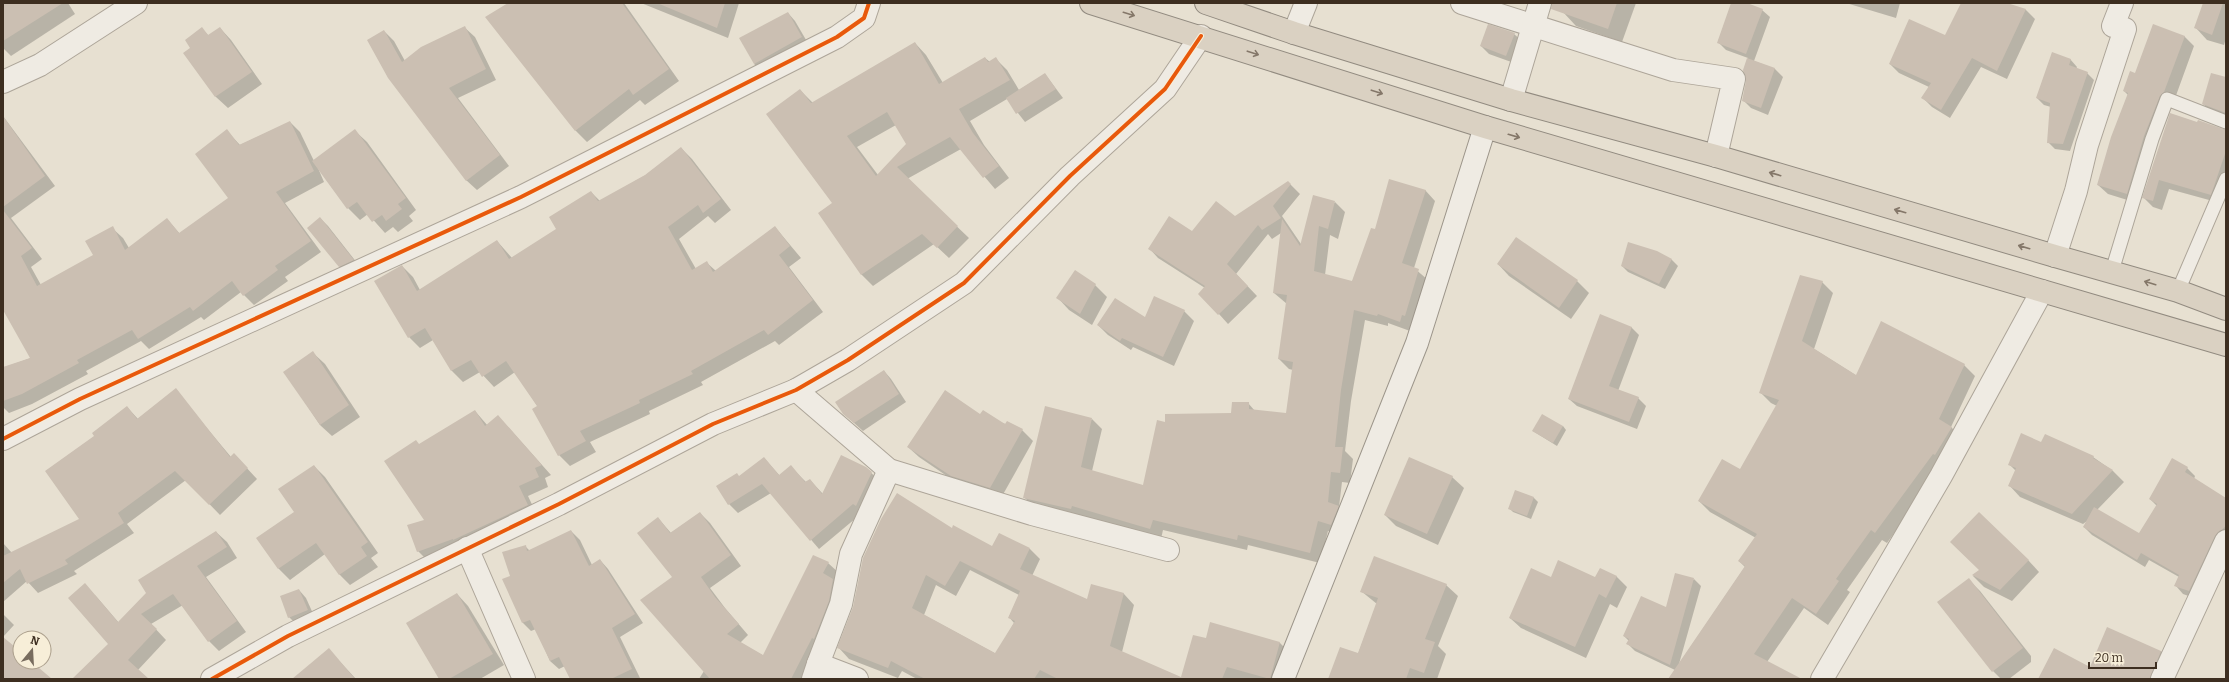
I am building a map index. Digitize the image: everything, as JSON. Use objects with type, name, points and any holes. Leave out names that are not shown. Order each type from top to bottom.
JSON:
[{"type":"highway","points":[[1091,3],[1202,36],[1485,127],[2226,345]]},
{"type":"highway","points":[[1206,3],[1294,33],[1511,100],[1716,156],[2055,256],[2112,271],[2223,306]]},
{"type":"street","points":[[3,82],[40,65],[136,3]]},
{"type":"street","points":[[3,439],[80,399],[521,197],[837,37],[864,18],[869,3]]},
{"type":"street","points":[[1294,33],[1306,3]]},
{"type":"street","points":[[1462,3],[1672,70],[1734,78],[1716,156]]},
{"type":"street","points":[[1511,100],[1540,3]]},
{"type":"street","points":[[2055,256],[2076,191],[2119,27],[2122,3]]},
{"type":"street","points":[[212,679],[288,636],[559,504],[712,424],[796,390],[848,360],[964,283],[1070,176],[1165,89],[1202,36]]},
{"type":"street","points":[[1283,679],[1417,343],[1485,127]]},
{"type":"street","points":[[1822,679],[1941,476],[2042,291]]},
{"type":"street","points":[[796,390],[889,470],[1032,514],[1168,550]]},
{"type":"street","points":[[857,679],[815,672],[841,604],[851,554],[889,470]]},
{"type":"street","points":[[2162,679],[2226,541]]},
{"type":"street","points":[[467,548],[524,679]]},
{"type":"lane","points":[[2112,271],[2152,139],[2167,99],[2226,122]]},
{"type":"lane","points":[[2178,291],[2226,179]]},
{"type":"building","points":[[3,3],[63,3],[3,41]]},
{"type":"building","points":[[508,3],[622,3],[669,69],[633,95],[629,89],[575,131],[485,17]]},
{"type":"building","points":[[657,3],[725,3],[717,28]]},
{"type":"building","points":[[1552,3],[1617,3],[1608,29],[1551,9]]},
{"type":"building","points":[[1731,3],[1747,3],[1763,9],[1746,54],[1717,43]]},
{"type":"building","points":[[1961,3],[2007,3],[2026,9],[1997,71],[1972,58],[1941,110],[1921,98],[1931,83],[1889,64],[1909,19],[1945,35]]},
{"type":"building","points":[[2203,3],[2223,3],[2212,35],[2194,28]]},
{"type":"building","points":[[788,12],[802,37],[754,64],[739,38]]},
{"type":"building","points":[[1488,24],[1515,33],[1506,56],[1480,46]]},
{"type":"building","points":[[2153,24],[2185,36],[2164,92],[2160,96],[2144,136],[2127,194],[2097,185],[2111,137],[2128,93],[2123,91],[2130,71],[2135,73]]},
{"type":"building","points":[[465,26],[486,69],[449,88],[500,155],[466,181],[388,78],[367,40],[384,30],[402,62],[421,47]]},
{"type":"building","points":[[202,27],[208,35],[220,27],[252,72],[215,97],[183,53],[190,48],[185,40]]},
{"type":"building","points":[[915,42],[939,84],[985,57],[988,62],[996,57],[1010,80],[959,109],[973,133],[999,166],[983,178],[950,137],[897,167],[958,226],[937,248],[922,234],[861,275],[818,213],[832,203],[766,114],[800,89],[811,103]],"holes":[[[887,112],[906,144],[876,176],[847,136]]]},
{"type":"building","points":[[2052,52],[2071,59],[2069,65],[2088,72],[2063,144],[2047,143],[2050,103],[2036,98]]},
{"type":"building","points":[[1747,58],[1775,68],[1761,108],[1742,101],[1746,81],[1743,70]]},
{"type":"building","points":[[1045,73],[1056,89],[1016,114],[1006,98]]},
{"type":"building","points":[[2211,73],[2226,77],[2226,113],[2202,104]]},
{"type":"building","points":[[2170,113],[2197,122],[2198,120],[2226,130],[2226,151],[2211,195],[2159,180],[2153,201],[2142,198]]},
{"type":"building","points":[[3,116],[45,176],[3,207]]},
{"type":"building","points":[[290,121],[314,171],[276,192],[311,241],[275,266],[278,270],[243,296],[232,281],[193,311],[190,307],[138,339],[132,330],[77,360],[79,363],[22,394],[3,401],[3,367],[30,358],[3,310],[3,210],[32,248],[21,256],[37,286],[93,255],[85,241],[113,226],[125,250],[167,218],[179,233],[228,198],[195,154],[227,129],[239,145]]},
{"type":"building","points":[[355,129],[406,198],[398,204],[402,209],[386,221],[382,215],[372,222],[357,202],[347,209],[312,161]]},
{"type":"building","points":[[681,147],[721,199],[703,213],[698,205],[668,227],[692,270],[707,261],[713,272],[775,226],[790,246],[779,255],[813,300],[768,335],[764,330],[691,371],[693,374],[639,400],[640,403],[580,431],[586,441],[558,456],[532,409],[537,406],[506,361],[482,377],[471,360],[451,371],[425,328],[408,338],[374,281],[402,265],[417,291],[497,240],[509,259],[556,229],[549,217],[591,191],[598,201],[645,175]]},
{"type":"building","points":[[1389,179],[1426,190],[1402,263],[1419,269],[1405,316],[1402,315],[1400,322],[1378,314],[1377,316],[1354,310],[1341,390],[1335,447],[1343,447],[1340,473],[1331,472],[1328,502],[1339,506],[1331,525],[1318,521],[1310,553],[1238,535],[1237,540],[1153,520],[1150,529],[1072,506],[1071,509],[1023,498],[1045,406],[1092,418],[1081,467],[1143,485],[1157,420],[1165,422],[1165,414],[1231,413],[1232,402],[1249,402],[1249,409],[1286,413],[1293,362],[1278,359],[1287,295],[1273,293],[1282,219],[1300,246],[1313,195],[1335,201],[1328,229],[1319,226],[1314,271],[1352,281],[1371,228],[1375,229]]},
{"type":"building","points":[[1288,181],[1291,184],[1273,206],[1281,218],[1262,230],[1258,225],[1227,264],[1248,286],[1218,315],[1198,294],[1205,286],[1148,249],[1169,216],[1192,231],[1216,201],[1235,216]]},
{"type":"building","points":[[320,217],[354,260],[339,267],[307,228]]},
{"type":"building","points":[[1516,237],[1578,280],[1559,308],[1497,264]]},
{"type":"building","points":[[1628,242],[1657,251],[1672,259],[1659,284],[1621,266]]},
{"type":"building","points":[[1075,270],[1096,284],[1080,314],[1056,298]]},
{"type":"building","points":[[1800,275],[1823,281],[1802,341],[1856,375],[1881,321],[1965,364],[1939,419],[1952,427],[1935,455],[1933,454],[1875,533],[1871,530],[1836,579],[1839,581],[1816,614],[1792,598],[1754,654],[1802,679],[1668,679],[1745,566],[1738,561],[1757,534],[1698,501],[1722,459],[1740,469],[1779,400],[1759,393]]},
{"type":"building","points":[[1154,296],[1185,310],[1163,357],[1122,338],[1120,341],[1097,325],[1115,298],[1145,317]]},
{"type":"building","points":[[1600,314],[1632,327],[1609,386],[1639,397],[1629,422],[1568,399]]},
{"type":"building","points":[[313,351],[349,405],[320,425],[283,372]]},
{"type":"building","points":[[884,370],[899,394],[854,423],[843,414],[835,402]]},
{"type":"building","points":[[176,388],[230,457],[234,453],[248,468],[209,505],[175,471],[118,513],[124,523],[65,560],[68,564],[27,584],[20,569],[3,583],[3,556],[79,519],[45,471],[94,436],[92,433],[127,406],[137,419]]},
{"type":"building","points":[[945,390],[980,414],[983,410],[1005,424],[1007,421],[1023,429],[990,488],[951,476],[907,447]]},
{"type":"building","points":[[475,410],[485,426],[498,415],[542,465],[535,468],[539,477],[519,486],[528,505],[453,540],[417,552],[407,525],[424,520],[384,461],[416,440],[419,444]]},
{"type":"building","points":[[1542,414],[1563,426],[1553,443],[1532,431]]},
{"type":"building","points":[[2021,433],[2041,442],[2045,434],[2094,456],[2093,458],[2113,470],[2072,514],[2008,486],[2016,468],[2008,465]]},
{"type":"building","points":[[841,455],[866,467],[872,472],[856,506],[853,504],[810,541],[762,484],[728,505],[716,486],[737,473],[739,476],[764,457],[779,475],[791,465],[805,482],[810,479],[822,494]]},
{"type":"building","points":[[1409,457],[1453,476],[1427,534],[1384,515]]},
{"type":"building","points":[[2172,458],[2188,467],[2185,472],[2226,498],[2226,526],[2215,536],[2189,591],[2174,586],[2179,575],[2141,553],[2137,560],[2083,527],[2094,507],[2139,533],[2157,504],[2149,499]]},
{"type":"building","points":[[314,465],[368,542],[361,547],[367,556],[339,575],[316,543],[278,569],[256,538],[294,512],[278,489]]},
{"type":"building","points":[[1515,490],[1534,497],[1527,516],[1508,509]]},
{"type":"building","points":[[897,493],[952,528],[953,525],[992,546],[999,533],[1030,548],[1020,569],[1087,599],[1091,584],[1124,593],[1110,646],[1181,677],[1193,635],[1206,638],[1210,622],[1280,642],[1270,679],[1227,667],[1222,679],[1058,679],[1040,670],[1034,679],[925,679],[891,661],[888,668],[837,648],[853,607],[863,558],[881,519]],"holes":[[[960,561],[1020,591],[1008,618],[1015,621],[995,653],[912,608],[926,575],[945,586]]]},
{"type":"building","points":[[700,512],[731,555],[701,577],[715,597],[739,624],[727,634],[763,655],[813,555],[829,562],[823,573],[833,579],[829,601],[814,639],[812,638],[791,679],[710,679],[640,600],[672,577],[637,533],[658,517],[670,533]]},
{"type":"building","points":[[1979,512],[2029,560],[2000,590],[1972,575],[1979,570],[1950,542]]},
{"type":"building","points":[[571,530],[589,566],[600,559],[635,614],[612,628],[632,669],[611,679],[570,679],[559,657],[550,661],[530,620],[522,623],[502,579],[510,576],[502,552],[526,545],[527,551]]},
{"type":"building","points":[[216,531],[227,547],[197,566],[237,621],[208,642],[173,594],[141,614],[157,629],[128,660],[149,679],[72,679],[108,644],[68,598],[85,583],[118,622],[146,593],[138,580]]},
{"type":"building","points":[[1374,556],[1447,584],[1425,639],[1435,642],[1424,673],[1410,668],[1406,679],[1328,679],[1340,647],[1358,653],[1378,598],[1360,592]]},
{"type":"building","points":[[1558,560],[1595,577],[1600,568],[1617,576],[1606,598],[1599,594],[1575,647],[1509,618],[1531,568],[1551,577]]},
{"type":"building","points":[[1675,573],[1694,578],[1670,665],[1626,644],[1629,639],[1623,636],[1641,596],[1666,607]]},
{"type":"building","points":[[1969,578],[2023,648],[1992,672],[1937,602]]},
{"type":"building","points":[[299,589],[308,610],[288,618],[280,596]]},
{"type":"building","points":[[457,593],[493,654],[449,679],[439,679],[406,623]]},
{"type":"building","points":[[2107,627],[2161,651],[2150,679],[2038,679],[2054,648],[2090,667]]},
{"type":"building","points":[[3,637],[12,644],[12,670],[41,670],[52,679],[3,679]]},
{"type":"building","points":[[329,648],[355,679],[292,679]]},
{"type":"cycle path","points":[[3,439],[80,399],[521,197],[837,37],[864,18],[869,3]]},
{"type":"cycle path","points":[[212,679],[288,636],[559,504],[713,424],[796,390],[848,360],[964,283],[1070,176],[1165,89],[1201,36]]}]
